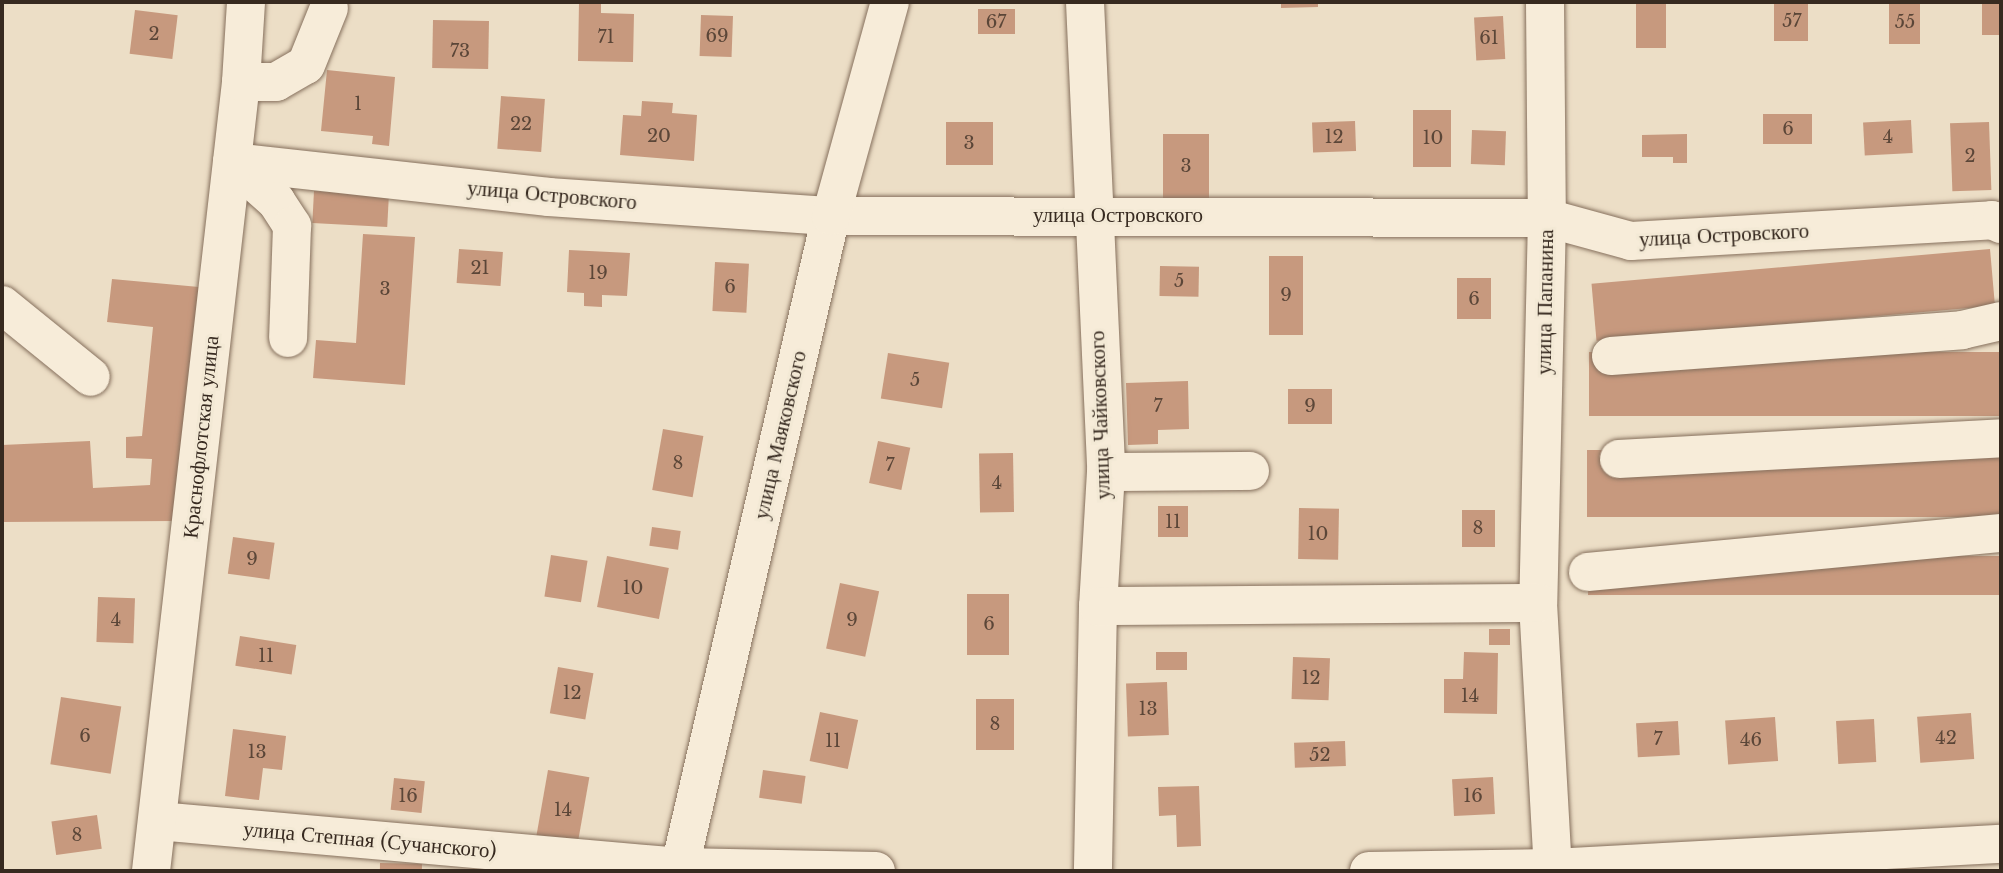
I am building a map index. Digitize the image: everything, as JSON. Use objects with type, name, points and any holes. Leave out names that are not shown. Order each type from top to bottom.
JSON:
[{"type":"street","name":"Краснофлотская улица","points":[[151,871],[242,82],[246,2]]},
{"type":"street","name":"улица Маяковского","points":[[680,869],[831,216],[891,2]]},
{"type":"street","name":"улица Чайковского","points":[[1085,2],[1091,214],[1106,472],[1098,606],[1093,871]]},
{"type":"street","name":"улица Папанина","points":[[1545,2],[1547,218],[1538,603],[1553,870]]},
{"type":"street","points":[[242,82],[276,82],[306,65],[329,8]]},
{"type":"street","points":[[232,162],[275,201],[292,226],[288,338]]},
{"type":"street","name":"улица Островского","points":[[232,162],[549,197],[831,216],[1091,214],[1547,218],[1631,241],[1992,220],[2001,224]]},
{"type":"street","points":[[2,305],[91,377]]},
{"type":"street","points":[[1611,356],[1962,330],[2001,321]]},
{"type":"street","points":[[1619,459],[2001,438]]},
{"type":"street","points":[[1106,472],[1250,471]]},
{"type":"street","points":[[1588,572],[2001,533]]},
{"type":"street","points":[[1098,606],[1538,603]]},
{"type":"street","name":"улица Степная (Сучанского)","points":[[158,821],[680,869],[876,871]]},
{"type":"street","points":[[1369,871],[1553,870],[2001,844]]},
{"type":"building","points":[[579,2],[601,2],[601,13],[634,14],[633,62],[578,61]]},
{"type":"building","points":[[1281,2],[1318,2],[1318,7],[1281,8]]},
{"type":"building","points":[[1636,2],[1666,2],[1666,48],[1636,48]]},
{"type":"building","points":[[1774,2],[1808,2],[1808,41],[1774,41]]},
{"type":"building","points":[[1889,2],[1920,2],[1920,44],[1889,44]]},
{"type":"building","points":[[1982,2],[2001,2],[2001,35],[1982,35]]},
{"type":"building","points":[[978,9],[1015,9],[1015,34],[978,34]]},
{"type":"building","points":[[135,10],[178,15],[172,59],[130,54]]},
{"type":"building","points":[[701,15],[733,16],[732,57],[700,56]]},
{"type":"building","points":[[1503,16],[1505,59],[1476,60],[1474,18]]},
{"type":"building","points":[[433,20],[489,21],[488,69],[432,68]]},
{"type":"building","points":[[327,70],[395,77],[389,146],[372,144],[373,136],[321,131]]},
{"type":"building","points":[[501,96],[545,99],[541,152],[497,149]]},
{"type":"building","points":[[642,101],[673,103],[672,113],[697,115],[694,161],[620,155],[623,115],[641,116]]},
{"type":"building","points":[[1413,110],[1451,110],[1451,167],[1413,167]]},
{"type":"building","points":[[1763,114],[1812,114],[1812,144],[1763,144]]},
{"type":"building","points":[[1911,120],[1913,153],[1865,155],[1863,123]]},
{"type":"building","points":[[1355,121],[1356,151],[1313,152],[1312,123]]},
{"type":"building","points":[[946,122],[993,122],[993,165],[946,165]]},
{"type":"building","points":[[1989,122],[1991,190],[1952,191],[1950,123]]},
{"type":"building","points":[[1472,130],[1506,131],[1505,165],[1471,164]]},
{"type":"building","points":[[1163,134],[1209,134],[1209,198],[1163,198]]},
{"type":"building","points":[[1687,134],[1687,163],[1673,163],[1673,157],[1642,157],[1642,135]]},
{"type":"building","points":[[314,191],[389,195],[387,227],[312,223]]},
{"type":"building","points":[[363,234],[415,237],[405,385],[313,378],[316,340],[356,343]]},
{"type":"building","points":[[459,249],[503,252],[501,286],[457,283]]},
{"type":"building","points":[[1990,249],[1995,306],[1596,341],[1592,284]]},
{"type":"building","points":[[569,250],[630,253],[627,296],[602,295],[602,307],[584,306],[584,293],[567,292]]},
{"type":"building","points":[[1269,256],[1303,256],[1303,335],[1269,335]]},
{"type":"building","points":[[715,262],[749,264],[746,313],[712,311]]},
{"type":"building","points":[[1160,266],[1199,267],[1198,297],[1159,296]]},
{"type":"building","points":[[1457,278],[1491,278],[1491,319],[1457,319]]},
{"type":"building","points":[[112,279],[199,287],[175,521],[2,522],[2,445],[90,441],[93,488],[150,485],[152,459],[126,458],[126,437],[142,436],[153,327],[107,322]]},
{"type":"building","points":[[1589,352],[2001,352],[2001,416],[1589,416]]},
{"type":"building","points":[[888,353],[949,363],[942,408],[881,398]]},
{"type":"building","points":[[1188,381],[1189,429],[1158,430],[1158,444],[1128,445],[1126,383]]},
{"type":"building","points":[[1288,389],[1332,389],[1332,424],[1288,424]]},
{"type":"building","points":[[663,429],[703,436],[693,497],[652,490]]},
{"type":"building","points":[[878,441],[910,448],[901,490],[869,483]]},
{"type":"building","points":[[1587,450],[2001,450],[2001,517],[1587,517]]},
{"type":"building","points":[[1013,453],[1014,512],[980,513],[979,454]]},
{"type":"building","points":[[1158,506],[1188,506],[1188,537],[1158,537]]},
{"type":"building","points":[[1299,508],[1339,509],[1338,560],[1298,559]]},
{"type":"building","points":[[1462,510],[1495,510],[1495,547],[1462,547]]},
{"type":"building","points":[[652,527],[681,531],[678,550],[649,546]]},
{"type":"building","points":[[233,537],[275,543],[269,579],[228,574]]},
{"type":"building","points":[[551,555],[588,561],[581,602],[544,596]]},
{"type":"building","points":[[607,556],[669,568],[659,619],[597,607]]},
{"type":"building","points":[[1588,556],[2001,556],[2001,595],[1588,595]]},
{"type":"building","points":[[840,583],[879,591],[865,657],[826,649]]},
{"type":"building","points":[[967,594],[1009,594],[1009,655],[967,655]]},
{"type":"building","points":[[98,597],[135,598],[133,643],[96,642]]},
{"type":"building","points":[[1489,629],[1510,629],[1510,645],[1489,645]]},
{"type":"building","points":[[240,636],[296,645],[292,675],[235,666]]},
{"type":"building","points":[[1156,652],[1187,652],[1187,670],[1156,670]]},
{"type":"building","points":[[1464,652],[1498,653],[1497,714],[1444,713],[1444,679],[1463,679]]},
{"type":"building","points":[[1293,657],[1330,658],[1329,700],[1292,699]]},
{"type":"building","points":[[558,667],[593,673],[585,720],[550,713]]},
{"type":"building","points":[[1167,682],[1169,735],[1128,736],[1126,683]]},
{"type":"building","points":[[61,697],[121,707],[111,774],[50,764]]},
{"type":"building","points":[[976,699],[1014,699],[1014,750],[976,750]]},
{"type":"building","points":[[820,712],[858,720],[848,769],[810,761]]},
{"type":"building","points":[[1971,713],[1974,759],[1920,763],[1917,717]]},
{"type":"building","points":[[1775,717],[1778,761],[1728,764],[1725,720]]},
{"type":"building","points":[[1874,719],[1876,762],[1838,764],[1836,721]]},
{"type":"building","points":[[1678,721],[1680,755],[1638,757],[1636,723]]},
{"type":"building","points":[[233,729],[286,736],[282,770],[263,768],[259,800],[225,796]]},
{"type":"building","points":[[1345,741],[1346,766],[1295,768],[1294,743]]},
{"type":"building","points":[[548,770],[589,777],[577,849],[535,842]]},
{"type":"building","points":[[763,770],[806,776],[802,804],[759,798]]},
{"type":"building","points":[[1493,777],[1495,814],[1454,816],[1452,779]]},
{"type":"building","points":[[394,778],[425,781],[421,813],[391,810]]},
{"type":"building","points":[[1199,786],[1201,846],[1177,847],[1176,815],[1159,816],[1158,787]]},
{"type":"building","points":[[97,815],[102,849],[56,855],[51,821]]},
{"type":"building","points":[[380,863],[422,864],[422,871],[380,871]]}]
